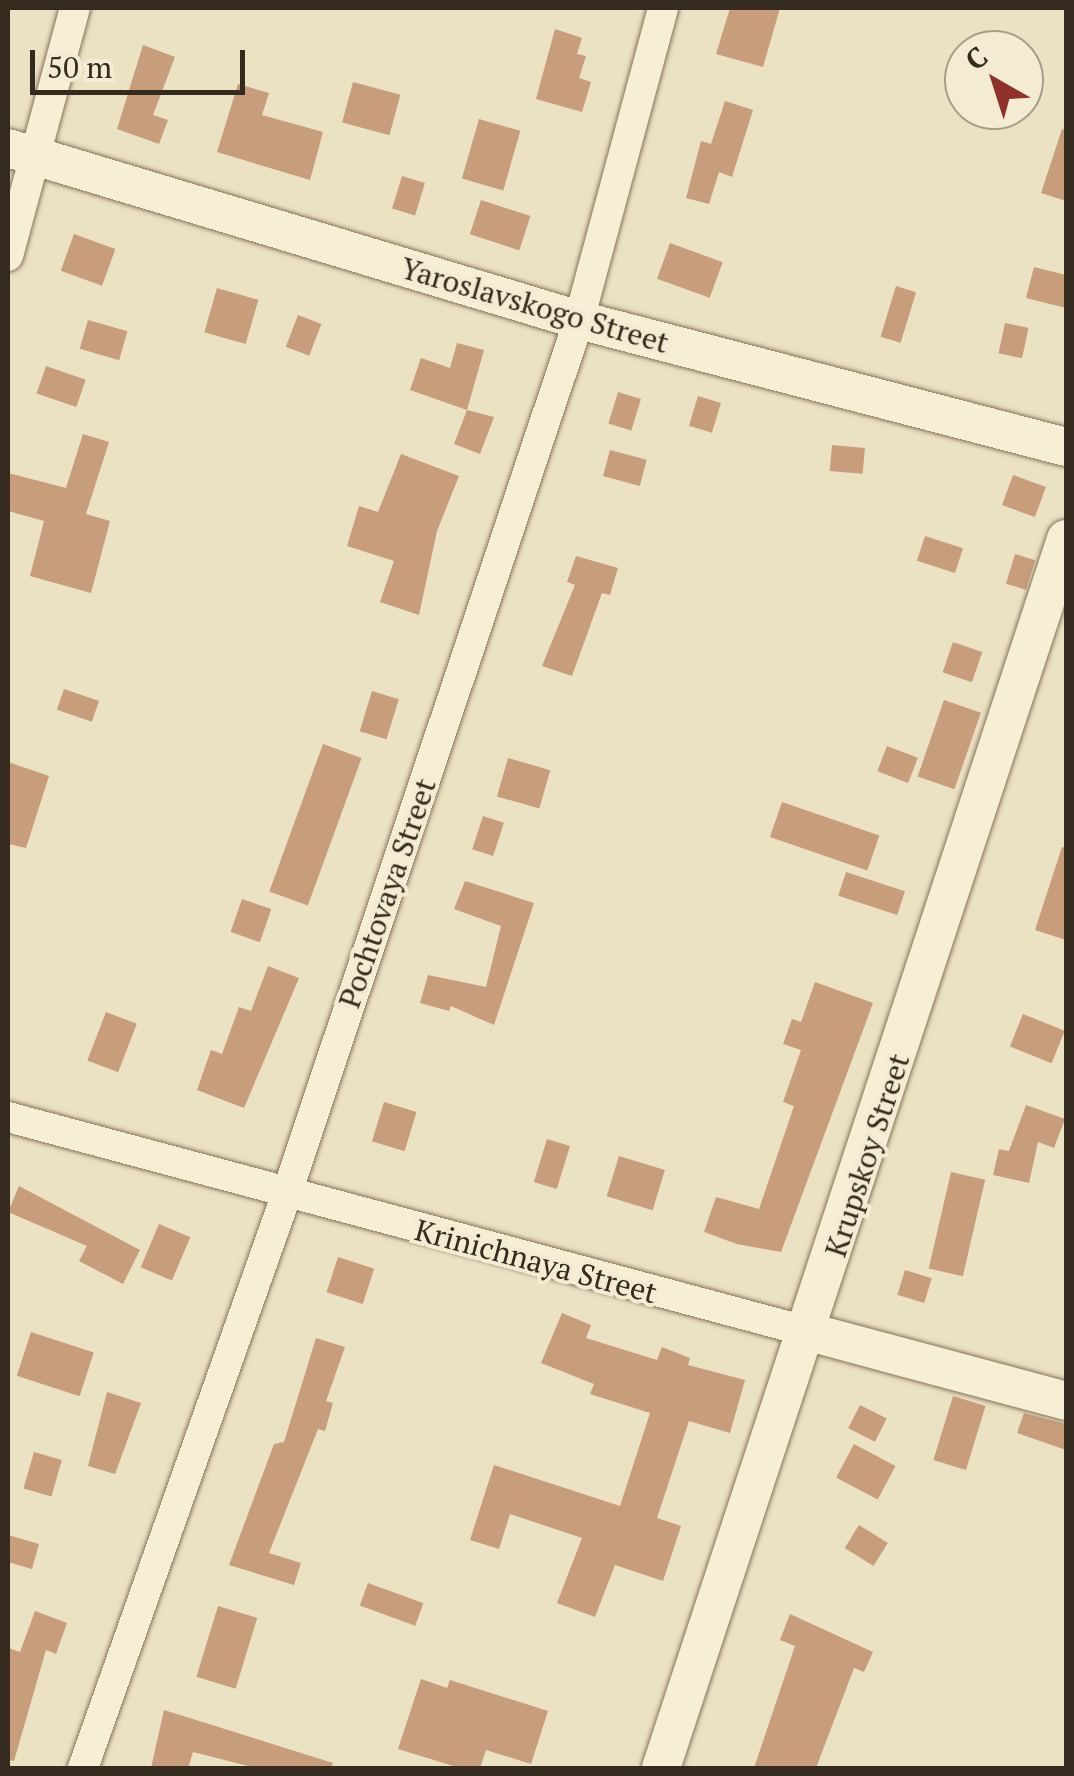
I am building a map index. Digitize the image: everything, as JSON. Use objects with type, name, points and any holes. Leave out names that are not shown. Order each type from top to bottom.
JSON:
[{"type":"street","points":[[8,256],[22,152],[74,8]]},
{"type":"street","name":"Pochtovaya Street","points":[[83,1768],[286,1196],[580,320],[664,8]]},
{"type":"street","name":"Yaroslavskogo Street","points":[[22,152],[580,320],[1066,447]]},
{"type":"street","name":"Krupskoy Street","points":[[661,1768],[809,1332],[1066,539]]},
{"type":"street","name":"Krinichnaya Street","points":[[8,1116],[286,1196],[1066,1401]]},
{"type":"building","points":[[730,8],[780,8],[763,67],[716,54]]},
{"type":"building","points":[[555,29],[582,38],[577,54],[586,56],[579,78],[591,82],[582,112],[536,99]]},
{"type":"building","points":[[143,45],[175,57],[153,115],[168,120],[159,144],[117,129]]},
{"type":"building","points":[[353,82],[400,95],[389,135],[342,123]]},
{"type":"building","points":[[238,84],[269,93],[262,115],[323,132],[310,180],[217,152]]},
{"type":"building","points":[[725,101],[753,110],[732,177],[719,172],[709,204],[686,198],[701,141],[711,144]]},
{"type":"building","points":[[479,119],[520,131],[503,190],[462,179]]},
{"type":"building","points":[[1062,129],[1066,130],[1066,201],[1041,193]]},
{"type":"building","points":[[402,176],[425,183],[415,216],[392,209]]},
{"type":"building","points":[[481,200],[530,216],[519,250],[470,234]]},
{"type":"building","points":[[74,234],[115,249],[102,286],[61,271]]},
{"type":"building","points":[[670,243],[723,262],[710,298],[657,279]]},
{"type":"building","points":[[1034,267],[1066,275],[1066,308],[1026,298]]},
{"type":"building","points":[[896,286],[916,292],[901,343],[881,337]]},
{"type":"building","points":[[217,288],[258,300],[246,344],[204,332]]},
{"type":"building","points":[[298,315],[321,324],[309,356],[286,347]]},
{"type":"building","points":[[88,320],[127,331],[119,360],[80,349]]},
{"type":"building","points":[[1005,323],[1028,328],[1022,358],[999,353]]},
{"type":"building","points":[[457,343],[484,350],[467,410],[410,390],[421,358],[450,368]]},
{"type":"building","points":[[46,366],[86,380],[76,407],[37,393]]},
{"type":"building","points":[[618,392],[641,399],[631,431],[608,424]]},
{"type":"building","points":[[698,396],[721,403],[712,433],[689,426]]},
{"type":"building","points":[[467,410],[494,417],[480,454],[454,444]]},
{"type":"building","points":[[83,434],[109,442],[86,514],[110,521],[91,593],[30,576],[44,521],[8,511],[8,473],[66,488]]},
{"type":"building","points":[[832,445],[865,448],[863,474],[830,471]]},
{"type":"building","points":[[610,450],[647,460],[640,486],[603,476]]},
{"type":"building","points":[[401,454],[459,476],[437,531],[419,615],[380,602],[394,561],[347,546],[359,506],[378,512]]},
{"type":"building","points":[[1013,475],[1046,487],[1035,517],[1002,505]]},
{"type":"building","points":[[925,536],[963,548],[955,573],[917,561]]},
{"type":"building","points":[[1015,554],[1035,560],[1026,590],[1006,584]]},
{"type":"building","points":[[576,556],[618,568],[610,595],[602,593],[572,676],[542,666],[575,585],[567,582]]},
{"type":"building","points":[[953,642],[982,652],[972,682],[943,672]]},
{"type":"building","points":[[64,689],[99,701],[92,722],[57,710]]},
{"type":"building","points":[[372,691],[399,699],[386,739],[360,731]]},
{"type":"building","points":[[944,700],[981,713],[955,789],[918,777]]},
{"type":"building","points":[[323,744],[362,758],[308,906],[269,892]]},
{"type":"building","points":[[887,746],[918,758],[908,783],[877,771]]},
{"type":"building","points":[[508,758],[550,770],[539,809],[497,796]]},
{"type":"building","points":[[8,762],[49,776],[26,848],[8,844]]},
{"type":"building","points":[[782,802],[879,836],[867,871],[770,837]]},
{"type":"building","points":[[483,816],[504,823],[493,856],[472,849]]},
{"type":"building","points":[[1062,847],[1066,848],[1066,940],[1035,930]]},
{"type":"building","points":[[846,872],[905,891],[897,915],[838,896]]},
{"type":"building","points":[[465,881],[534,903],[494,1025],[451,1006],[449,1011],[420,1003],[428,975],[486,987],[501,926],[454,909]]},
{"type":"building","points":[[242,899],[271,909],[260,942],[231,932]]},
{"type":"building","points":[[268,966],[299,978],[244,1108],[197,1090],[211,1050],[222,1054],[239,1007],[251,1011]]},
{"type":"building","points":[[815,982],[873,1003],[781,1252],[737,1244],[704,1232],[716,1197],[759,1209],[794,1106],[783,1102],[801,1050],[783,1044],[792,1019],[801,1022]]},
{"type":"building","points":[[106,1012],[137,1024],[118,1072],[87,1061]]},
{"type":"building","points":[[1023,1014],[1065,1031],[1052,1063],[1010,1046]]},
{"type":"building","points":[[384,1102],[417,1112],[405,1151],[372,1141]]},
{"type":"building","points":[[1026,1105],[1065,1119],[1054,1148],[1038,1142],[1029,1183],[993,1175],[999,1149],[1009,1151]]},
{"type":"building","points":[[547,1139],[570,1146],[557,1189],[534,1182]]},
{"type":"building","points":[[619,1156],[665,1170],[653,1210],[607,1196]]},
{"type":"building","points":[[951,1172],[985,1180],[963,1276],[929,1268]]},
{"type":"building","points":[[19,1186],[140,1250],[123,1284],[79,1261],[87,1246],[8,1212]]},
{"type":"building","points":[[159,1224],[190,1237],[172,1281],[141,1267]]},
{"type":"building","points":[[338,1257],[374,1269],[363,1304],[327,1292]]},
{"type":"building","points":[[905,1270],[932,1278],[924,1303],[897,1295]]},
{"type":"building","points":[[562,1313],[591,1325],[586,1338],[657,1360],[662,1347],[690,1358],[688,1365],[745,1380],[730,1433],[689,1421],[657,1518],[681,1526],[663,1581],[615,1565],[595,1617],[557,1603],[582,1538],[510,1514],[499,1549],[470,1540],[494,1465],[620,1506],[650,1413],[590,1394],[594,1384],[541,1363]]},
{"type":"building","points":[[31,1332],[94,1352],[80,1396],[17,1376]]},
{"type":"building","points":[[316,1338],[345,1347],[326,1401],[333,1403],[325,1431],[318,1429],[269,1553],[301,1563],[294,1585],[229,1565],[274,1444],[284,1442]]},
{"type":"building","points":[[107,1392],[141,1403],[115,1474],[88,1466]]},
{"type":"building","points":[[953,1396],[986,1406],[966,1470],[933,1460]]},
{"type":"building","points":[[860,1405],[887,1419],[875,1442],[848,1428]]},
{"type":"building","points":[[1024,1413],[1066,1424],[1066,1450],[1017,1433]]},
{"type":"building","points":[[854,1444],[895,1466],[878,1500],[836,1478]]},
{"type":"building","points":[[34,1452],[62,1460],[51,1497],[24,1489]]},
{"type":"building","points":[[859,1525],[888,1543],[874,1566],[845,1548]]},
{"type":"building","points":[[8,1535],[39,1544],[32,1569],[8,1562]]},
{"type":"building","points":[[368,1583],[423,1603],[415,1626],[360,1606]]},
{"type":"building","points":[[218,1606],[257,1618],[236,1689],[196,1677]]},
{"type":"building","points":[[35,1611],[67,1623],[56,1654],[46,1650],[14,1761],[8,1760],[8,1648],[20,1652]]},
{"type":"building","points":[[790,1614],[873,1652],[864,1672],[854,1668],[816,1768],[754,1768],[795,1646],[780,1640]]},
{"type":"building","points":[[421,1679],[447,1688],[450,1680],[548,1711],[531,1764],[486,1750],[480,1768],[460,1768],[398,1749]]},
{"type":"building","points":[[164,1710],[333,1763],[331,1768],[248,1766],[193,1752],[188,1768],[151,1768]]}]
